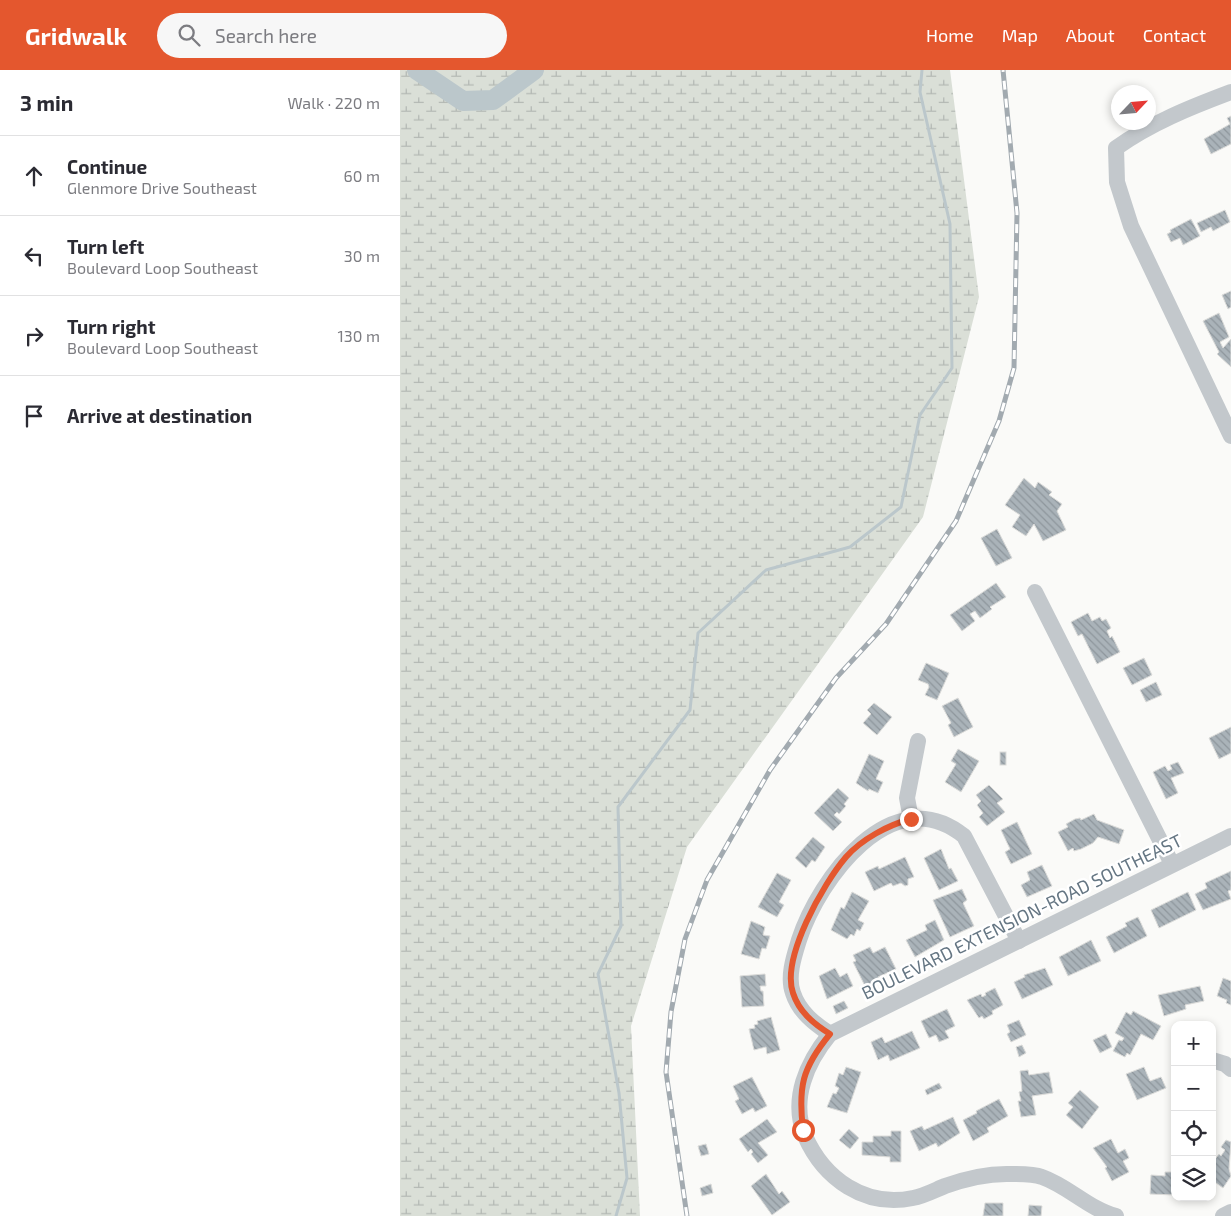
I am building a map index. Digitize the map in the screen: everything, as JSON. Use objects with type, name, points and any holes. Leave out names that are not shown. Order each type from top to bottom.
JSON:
[{"type":"street","points":[[1231,92],[1193,106],[1135,135],[1116,148],[1118,182],[1131,226],[1231,436]]},
{"type":"street","points":[[1035,592],[1172,864]]},
{"type":"street","points":[[911,819],[908,798],[918,740]]},
{"type":"street","points":[[1018,941],[964,836],[953,828],[928,820],[911,819],[898,822],[872,836],[846,856],[821,892],[804,926],[792,961],[792,992],[808,1019],[830,1034],[805,1073],[799,1102],[803,1130],[812,1152],[824,1167],[852,1191],[880,1200],[914,1198],[976,1176],[1012,1174],[1042,1177],[1116,1216]]},
{"type":"street","name":"BOULEVARD EXTENSION-ROAD SOUTHEAST","points":[[830,1034],[1231,836]]},
{"type":"street","points":[[1216,1061],[1225,1064],[1231,1069]]},
{"type":"street","points":[[1223,1216],[1231,1212]]},
{"type":"green space","points":[[400,70],[950,70],[979,297],[923,517],[687,847],[631,1026],[640,1216],[400,1216]]},
{"type":"building","points":[[1231,116],[1231,144],[1211,154],[1204,139],[1230,124],[1227,118]]},
{"type":"building","points":[[1225,210],[1230,222],[1213,231],[1211,227],[1201,232],[1197,223]]},
{"type":"building","points":[[1191,219],[1200,236],[1183,245],[1180,238],[1171,242],[1167,234],[1171,232],[1170,230]]},
{"type":"building","points":[[1231,291],[1231,307],[1228,309],[1222,295]]},
{"type":"building","points":[[1219,313],[1229,337],[1220,342],[1223,348],[1231,339],[1231,367],[1217,354],[1219,352],[1203,321]]},
{"type":"building","points":[[1024,478],[1035,488],[1038,482],[1052,492],[1049,495],[1062,504],[1057,511],[1066,530],[1043,541],[1034,524],[1026,536],[1012,527],[1020,515],[1005,505]]},
{"type":"building","points":[[997,529],[1012,558],[996,566],[981,538]]},
{"type":"building","points":[[996,583],[1006,597],[990,607],[992,609],[980,618],[975,611],[970,614],[975,621],[962,631],[950,615]]},
{"type":"building","points":[[1088,613],[1092,621],[1100,617],[1102,621],[1106,619],[1111,628],[1107,631],[1110,638],[1112,636],[1120,652],[1097,664],[1082,634],[1078,636],[1071,622]]},
{"type":"building","points":[[1144,658],[1152,675],[1132,685],[1123,668]]},
{"type":"building","points":[[926,663],[949,673],[937,700],[925,695],[929,687],[928,684],[918,680]]},
{"type":"building","points":[[1156,682],[1162,695],[1146,702],[1140,690]]},
{"type":"building","points":[[958,698],[973,727],[954,737],[948,725],[951,723],[942,706]]},
{"type":"building","points":[[874,703],[892,717],[877,735],[863,723],[871,714],[867,710]]},
{"type":"building","points":[[1231,727],[1231,753],[1219,759],[1209,738]]},
{"type":"building","points":[[958,749],[979,761],[961,792],[945,782],[956,764],[951,761]]},
{"type":"building","points":[[1000,752],[1006,752],[1006,765],[1000,765]]},
{"type":"building","points":[[869,754],[884,761],[876,779],[883,782],[878,793],[869,789],[868,791],[856,783]]},
{"type":"building","points":[[1178,762],[1184,773],[1171,778],[1178,793],[1166,799],[1153,772],[1165,766],[1168,771],[1172,769],[1170,765]]},
{"type":"building","points":[[989,785],[1003,799],[997,803],[1005,812],[987,826],[979,817],[983,813],[977,805],[981,801],[976,795]]},
{"type":"building","points":[[838,788],[849,798],[844,804],[846,806],[839,814],[837,812],[834,815],[842,822],[833,831],[814,813]]},
{"type":"building","points":[[1094,814],[1097,820],[1124,830],[1119,844],[1098,837],[1093,843],[1081,849],[1074,851],[1073,848],[1068,851],[1058,832],[1068,827],[1066,824],[1075,819],[1080,818],[1081,820]]},
{"type":"building","points":[[1017,822],[1032,854],[1011,864],[1005,852],[1010,849],[1001,830]]},
{"type":"building","points":[[813,837],[825,847],[815,862],[812,860],[806,868],[795,858]]},
{"type":"building","points":[[941,849],[949,869],[951,868],[958,881],[939,890],[924,858]]},
{"type":"building","points":[[905,857],[914,877],[908,879],[908,885],[905,886],[901,883],[893,886],[891,883],[874,891],[865,872],[878,866],[879,869]]},
{"type":"building","points":[[1042,865],[1052,886],[1027,897],[1021,885],[1030,880],[1027,872]]},
{"type":"building","points":[[1231,871],[1231,890],[1228,891],[1231,899],[1203,910],[1195,894],[1207,888],[1205,883]]},
{"type":"building","points":[[777,873],[791,880],[779,902],[784,905],[777,917],[758,907]]},
{"type":"building","points":[[962,889],[967,900],[963,903],[974,926],[950,937],[933,900]]},
{"type":"building","points":[[852,892],[869,901],[858,920],[864,923],[860,931],[857,929],[854,936],[851,934],[847,939],[831,930],[841,907],[844,909]]},
{"type":"building","points":[[1188,892],[1196,910],[1159,928],[1151,910]]},
{"type":"building","points":[[1138,917],[1147,936],[1114,953],[1106,937],[1127,926],[1125,923]]},
{"type":"building","points":[[935,920],[944,940],[915,957],[906,940],[927,930],[925,925]]},
{"type":"building","points":[[751,921],[765,927],[763,935],[770,936],[766,949],[762,948],[759,959],[741,954]]},
{"type":"building","points":[[1091,940],[1101,961],[1068,976],[1059,957]]},
{"type":"building","points":[[870,947],[873,953],[885,947],[896,969],[878,977],[880,981],[866,988],[853,962],[856,961],[853,955]]},
{"type":"building","points":[[835,968],[840,977],[847,973],[853,986],[827,999],[819,976]]},
{"type":"building","points":[[1045,968],[1053,985],[1022,999],[1014,982],[1025,977],[1024,975]]},
{"type":"building","points":[[765,974],[766,986],[760,986],[761,991],[763,991],[764,1006],[742,1007],[740,976]]},
{"type":"building","points":[[1223,978],[1231,981],[1231,1005],[1226,1003],[1227,1000],[1217,996]]},
{"type":"building","points":[[1200,986],[1204,1001],[1185,1005],[1186,1009],[1164,1016],[1158,995]]},
{"type":"building","points":[[995,988],[1003,1005],[992,1011],[993,1014],[984,1019],[982,1016],[979,1018],[967,1000],[981,994],[982,997],[986,995],[985,993]]},
{"type":"building","points":[[844,1001],[848,1008],[836,1014],[833,1006]]},
{"type":"building","points":[[947,1009],[955,1026],[945,1031],[949,1038],[939,1042],[936,1035],[929,1038],[921,1021]]},
{"type":"building","points":[[1133,1011],[1161,1026],[1153,1040],[1141,1034],[1130,1055],[1127,1053],[1125,1057],[1113,1051],[1119,1040],[1122,1041],[1124,1038],[1115,1033],[1126,1012],[1131,1015]]},
{"type":"building","points":[[771,1017],[780,1050],[767,1054],[766,1047],[754,1050],[749,1029],[755,1028],[754,1025],[758,1024],[757,1021]]},
{"type":"building","points":[[1019,1020],[1026,1035],[1011,1042],[1007,1034],[1010,1032],[1007,1025]]},
{"type":"building","points":[[912,1031],[920,1048],[890,1061],[888,1055],[878,1060],[871,1042],[882,1037],[885,1043]]},
{"type":"building","points":[[1106,1034],[1112,1047],[1100,1053],[1093,1040]]},
{"type":"building","points":[[1022,1045],[1026,1053],[1019,1057],[1016,1047]]},
{"type":"building","points":[[846,1067],[861,1072],[847,1113],[827,1107],[833,1093],[836,1094],[839,1088],[835,1086],[839,1073],[843,1075]]},
{"type":"building","points":[[1144,1067],[1150,1081],[1161,1077],[1166,1088],[1137,1100],[1126,1074]]},
{"type":"building","points":[[1028,1070],[1029,1075],[1049,1072],[1053,1093],[1032,1096],[1036,1115],[1021,1117],[1018,1101],[1021,1101],[1019,1092],[1022,1091],[1020,1071]]},
{"type":"building","points":[[752,1077],[767,1106],[755,1112],[753,1108],[742,1114],[735,1101],[739,1099],[733,1086]]},
{"type":"building","points":[[939,1083],[942,1088],[927,1095],[925,1090]]},
{"type":"building","points":[[1080,1090],[1099,1107],[1082,1129],[1066,1115],[1073,1107],[1068,1103]]},
{"type":"building","points":[[999,1099],[1008,1116],[987,1128],[989,1132],[973,1141],[963,1120]]},
{"type":"building","points":[[953,1117],[960,1133],[938,1147],[936,1143],[919,1151],[910,1131],[922,1126],[924,1130]]},
{"type":"building","points":[[767,1119],[777,1132],[758,1143],[768,1155],[758,1163],[751,1154],[753,1152],[751,1149],[748,1152],[739,1139]]},
{"type":"building","points":[[849,1129],[859,1138],[850,1149],[839,1140]]},
{"type":"building","points":[[891,1131],[901,1131],[901,1162],[890,1162],[890,1157],[862,1155],[862,1142],[873,1142],[873,1136],[891,1136]]},
{"type":"building","points":[[1111,1139],[1118,1153],[1125,1149],[1129,1158],[1123,1161],[1129,1172],[1112,1181],[1105,1168],[1107,1167],[1093,1148]]},
{"type":"building","points":[[1226,1140],[1231,1142],[1229,1169],[1231,1176],[1223,1188],[1216,1183],[1216,1158],[1219,1154],[1221,1156],[1225,1150],[1221,1147]]},
{"type":"building","points":[[706,1144],[709,1154],[701,1156],[698,1146]]},
{"type":"building","points":[[1165,1172],[1171,1172],[1171,1195],[1150,1194],[1151,1175],[1165,1176]]},
{"type":"building","points":[[766,1174],[779,1194],[782,1191],[790,1202],[772,1215],[751,1186]]},
{"type":"building","points":[[711,1184],[713,1193],[702,1196],[700,1188]]},
{"type":"building","points":[[985,1203],[1003,1203],[1003,1216],[983,1216]]},
{"type":"building","points":[[1029,1205],[1042,1206],[1041,1216],[1028,1216]]},
{"type":"waterway","points":[[417,70],[463,101],[493,100],[534,70]]},
{"type":"waterway","points":[[616,1216],[627,1178],[619,1093],[598,974],[621,926],[618,807],[690,710],[698,633],[766,570],[850,547],[901,507],[920,415],[952,368],[950,224],[920,92],[922,70]]},
{"type":"railway","points":[[687,1216],[666,1072],[671,1012],[685,939],[707,880],[770,770],[836,678],[886,624],[956,521],[999,421],[1014,368],[1017,213],[1003,70]]},
{"type":"route","points":[[803,1130],[799,1102],[805,1073],[830,1034],[808,1019],[792,992],[792,961],[804,926],[821,892],[846,856],[872,836],[898,822],[911,819]]}]
